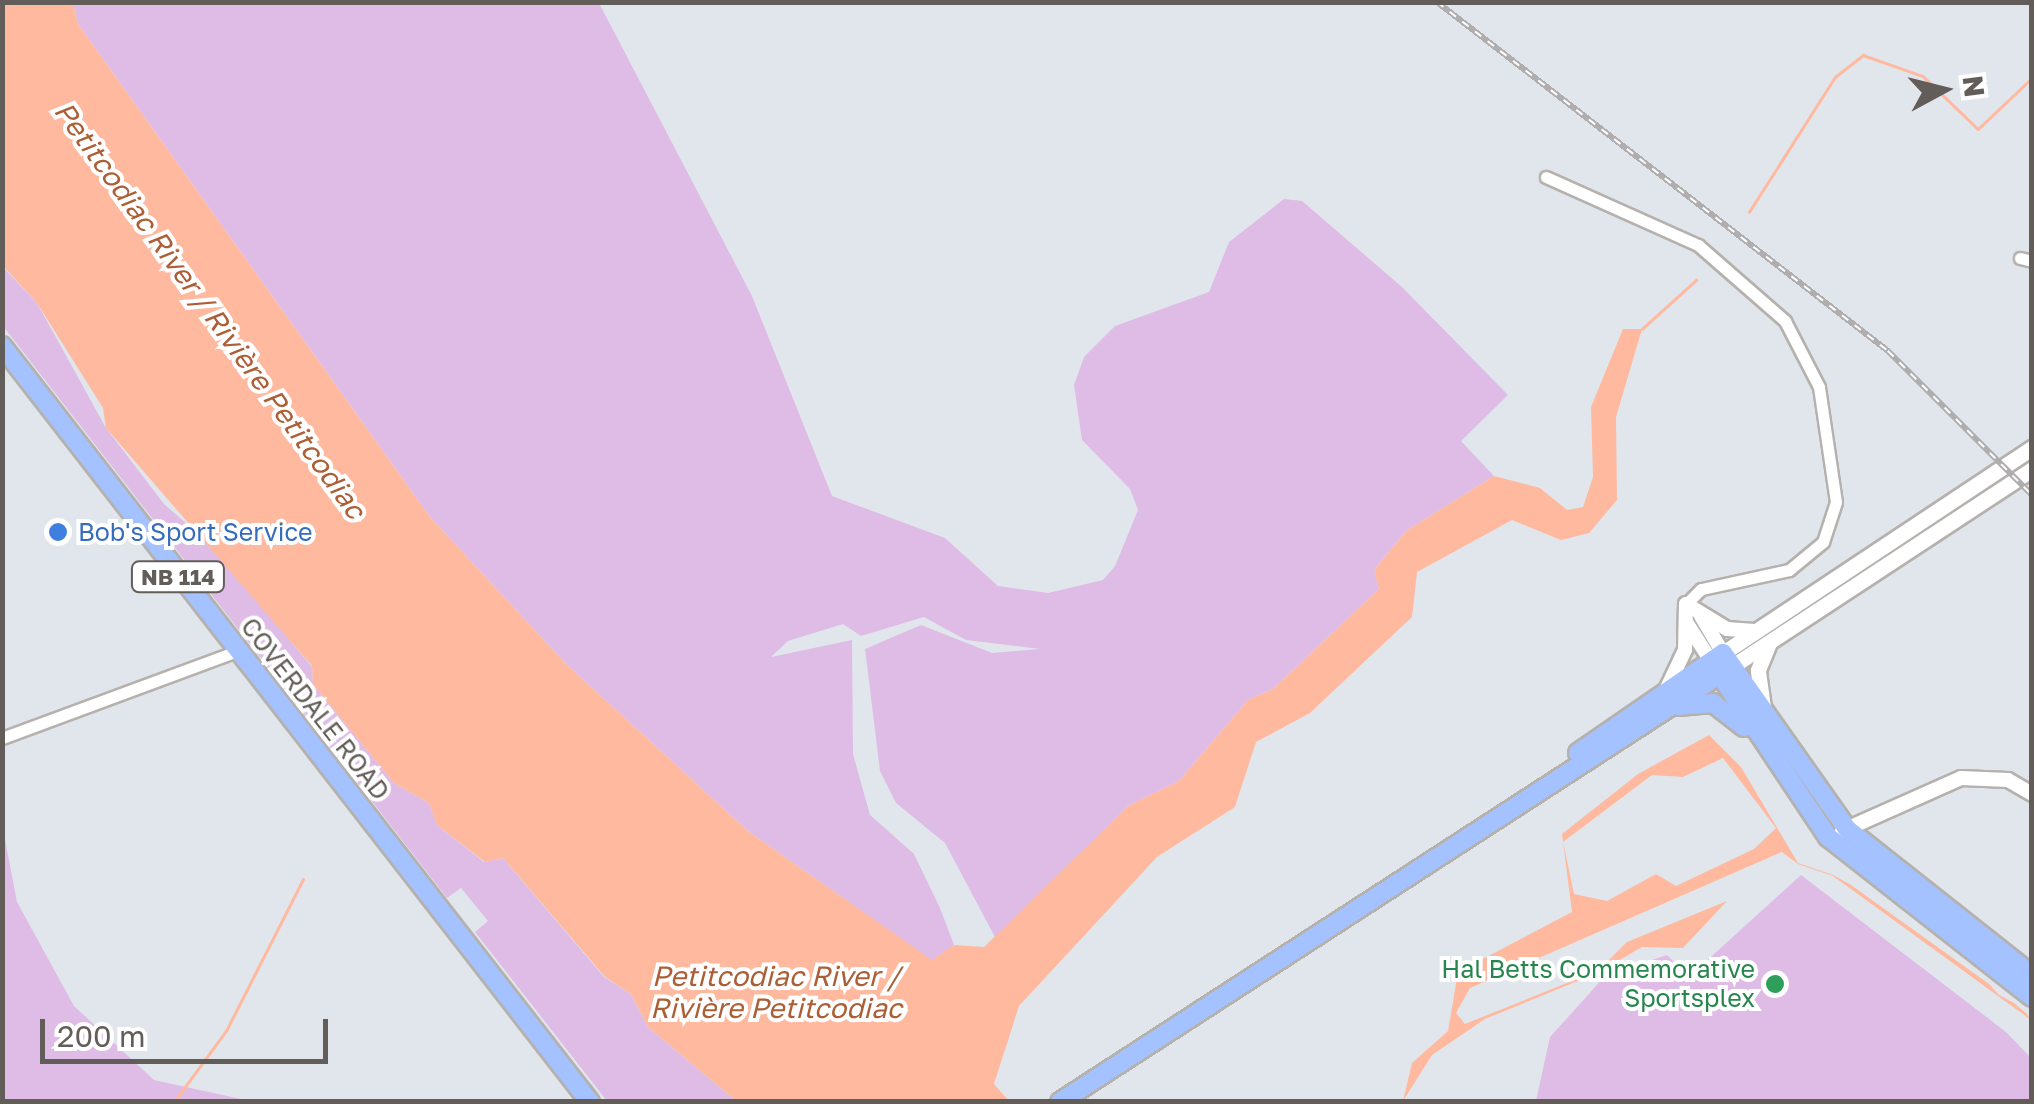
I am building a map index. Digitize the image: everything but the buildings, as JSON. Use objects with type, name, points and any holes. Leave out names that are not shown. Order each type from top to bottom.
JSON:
[{"type":"main road","name":"COVERDALE ROAD","points":[[2,346],[11,372],[237,651],[590,1102]]},
{"type":"main road","points":[[1767,720],[1758,690],[1765,637],[2032,448]]},
{"type":"main road","points":[[1060,1102],[1726,661],[2032,469]]},
{"type":"main road","points":[[1726,661],[1847,828],[2032,975]]},
{"type":"main road","points":[[1726,661],[1754,738]]},
{"type":"main road","points":[[1668,700],[1713,704],[1754,738],[1828,837],[2032,997]]},
{"type":"street","points":[[1546,177],[1698,244],[1786,321],[1819,387],[1836,502],[1823,542],[1789,570],[1701,589],[1685,621],[1681,665],[1668,700]]},
{"type":"street","points":[[1692,608],[1735,632],[1765,637]]},
{"type":"street","points":[[1692,608],[1726,661]]},
{"type":"street","points":[[1685,621],[1726,661]]},
{"type":"street","points":[[2,738],[237,651]]},
{"type":"street","points":[[1828,837],[1961,778],[2008,780],[2032,794]]},
{"type":"shaded area","points":[[73,3],[599,3],[752,296],[832,496],[945,538],[998,586],[1048,593],[1103,580],[1115,566],[1138,510],[1130,489],[1082,440],[1074,385],[1084,357],[1115,326],[1209,292],[1229,242],[1284,199],[1302,201],[1402,287],[1508,395],[1461,441],[1494,476],[1406,531],[1374,570],[1379,589],[1273,689],[1248,700],[1179,781],[1128,806],[995,937],[945,843],[896,803],[880,771],[865,649],[921,625],[992,653],[1040,649],[966,640],[924,617],[861,636],[843,624],[788,641],[771,657],[852,640],[853,754],[870,815],[914,854],[940,908],[954,945],[933,961],[749,832],[566,664],[430,517],[78,24]]},
{"type":"shaded area","points":[[2,266],[37,303],[106,428],[164,504],[210,544],[312,667],[313,684],[394,783],[429,803],[437,825],[484,862],[503,858],[604,977],[631,994],[648,1027],[736,1101],[607,1101],[475,932],[488,921],[461,888],[447,898],[3,326]]},
{"type":"shaded area","points":[[3,829],[17,902],[74,1006],[154,1080],[250,1101],[3,1101]]},
{"type":"shaded area","name":"Hal Betts Commemorative Sportsplex","points":[[1801,875],[2006,1032],[2031,1058],[2031,1101],[1536,1101],[1550,1037],[1606,975],[1667,955],[1680,968],[1702,965]]},
{"type":"water","name":"Petitcodiac River / Rivière Petitcodiac","points":[[3,2],[73,3],[78,24],[430,517],[566,664],[749,832],[932,960],[954,945],[984,947],[1128,806],[1179,781],[1248,700],[1273,689],[1379,589],[1374,570],[1406,531],[1494,476],[1540,488],[1567,510],[1583,507],[1593,477],[1591,407],[1623,329],[1642,329],[1616,417],[1617,500],[1589,533],[1561,540],[1512,520],[1417,572],[1412,617],[1310,713],[1256,742],[1235,807],[1157,857],[1019,1006],[994,1084],[1009,1101],[736,1101],[648,1027],[631,994],[605,977],[503,858],[485,862],[437,825],[429,803],[394,783],[313,684],[312,666],[106,428],[103,408],[37,303],[3,266]]},
{"type":"water","points":[[1709,735],[1741,767],[1798,863],[1833,875],[1851,885],[1989,984],[2031,1020],[1833,876],[1798,864],[1782,852],[1470,988],[1456,1013],[1465,1024],[1599,970],[1627,942],[1727,901],[1683,948],[1642,947],[1597,973],[1485,1019],[1432,1055],[1403,1101],[1412,1063],[1448,1031],[1458,972],[1572,912],[1563,842],[1562,834],[1638,774]],"holes":[[[1723,758],[1776,828],[1754,849],[1676,886],[1656,874],[1607,901],[1574,894],[1563,842],[1652,775],[1683,777]]]},
{"type":"waterway","points":[[1749,212],[1835,77],[1863,55],[1923,76],[1978,129],[2032,78]]},
{"type":"waterway","points":[[1642,329],[1696,280]]},
{"type":"waterway","points":[[174,1102],[226,1031],[303,879]]},
{"type":"railway","points":[[1437,2],[1888,351],[2032,495]]},
{"type":"place","name":"Bob's Sport Service","points":[[58,532]]},
{"type":"place","name":"Hal Betts Commemorative Sportsplex","points":[[1775,984]]}]
